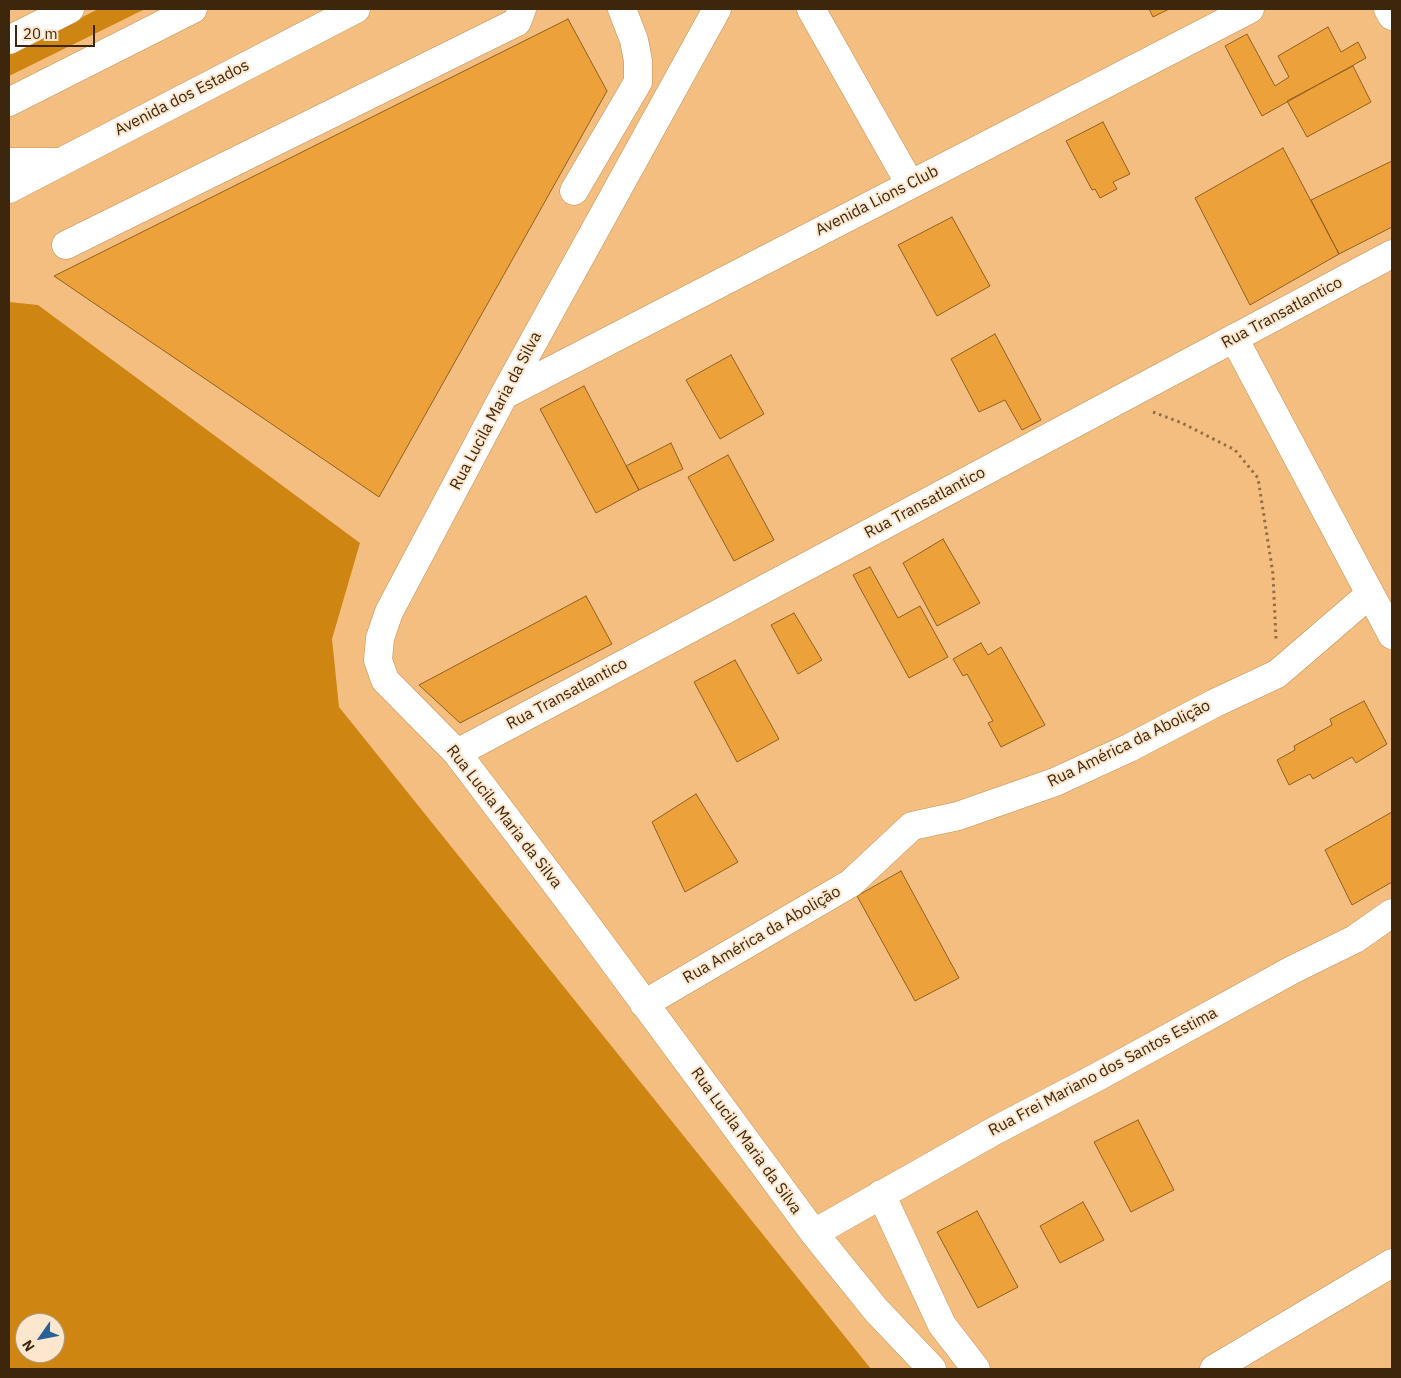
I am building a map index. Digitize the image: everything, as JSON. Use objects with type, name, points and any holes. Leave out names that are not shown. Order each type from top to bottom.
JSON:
[{"type":"main road","points":[[9,40],[70,9]]},
{"type":"main road","points":[[9,102],[193,9]]},
{"type":"main road","name":"Avenida dos Estados","points":[[9,189],[356,9]]},
{"type":"main road","points":[[66,245],[520,16],[543,9]]},
{"type":"main road","points":[[574,191],[638,82],[638,61],[634,40],[622,9]]},
{"type":"main road","name":"Rua Lucila Maria da Silva","points":[[717,9],[504,396],[389,612],[378,650],[380,667],[385,680],[457,753],[569,901],[814,1233],[876,1310],[932,1369]]},
{"type":"main road","points":[[811,9],[910,184]]},
{"type":"main road","name":"Avenida Lions Club","points":[[504,396],[1250,9]]},
{"type":"main road","points":[[1388,9],[1392,16]]},
{"type":"main road","points":[[9,162],[58,162]]},
{"type":"main road","name":"Rua Transatlantico","points":[[457,753],[1392,254]]},
{"type":"main road","points":[[1234,338],[1392,635]]},
{"type":"main road","name":"Rua América da Abolição","points":[[644,1004],[851,883],[912,826],[958,816],[1055,782],[1129,748],[1215,703],[1277,674],[1370,594]]},
{"type":"main road","name":"Rua Frei Mariano dos Santos Estima","points":[[814,1233],[880,1194],[1267,983],[1355,939],[1392,913]]},
{"type":"main road","points":[[880,1194],[942,1325],[976,1369]]},
{"type":"main road","points":[[1214,1369],[1392,1263]]},
{"type":"path","points":[[1120,399],[1182,423],[1235,450],[1258,478],[1273,574],[1277,674]]},
{"type":"shaded area","points":[[98,9],[145,9],[9,76],[9,55]]},
{"type":"shaded area","points":[[9,302],[38,305],[360,543],[332,639],[339,707],[871,1369],[9,1369]]},
{"type":"building","points":[[1149,9],[1169,9],[1153,17]]},
{"type":"building","points":[[568,19],[607,91],[379,497],[54,276]]},
{"type":"building","points":[[1328,27],[1341,52],[1358,42],[1366,58],[1262,116],[1225,46],[1247,34],[1275,86],[1289,77],[1278,56]]},
{"type":"building","points":[[1353,66],[1371,102],[1307,137],[1287,101]]},
{"type":"building","points":[[1103,122],[1130,174],[1113,182],[1117,189],[1100,198],[1095,189],[1092,190],[1066,141]]},
{"type":"building","points":[[1283,148],[1339,254],[1250,305],[1195,198]]},
{"type":"building","points":[[1392,161],[1392,227],[1339,254],[1311,200]]},
{"type":"building","points":[[952,217],[990,286],[937,316],[898,245]]},
{"type":"building","points":[[995,334],[1041,420],[1022,430],[1005,400],[979,412],[951,359]]},
{"type":"building","points":[[731,355],[764,414],[720,439],[686,380]]},
{"type":"building","points":[[584,386],[639,490],[596,513],[540,409]]},
{"type":"building","points":[[671,443],[683,469],[639,490],[626,466]]},
{"type":"building","points":[[728,455],[774,540],[734,561],[688,477]]},
{"type":"building","points":[[943,539],[980,603],[937,626],[903,563]]},
{"type":"building","points":[[870,567],[898,618],[920,606],[948,657],[909,678],[853,575]]},
{"type":"building","points":[[586,596],[612,644],[460,723],[419,685]]},
{"type":"building","points":[[794,613],[822,660],[798,674],[771,625]]},
{"type":"building","points":[[981,643],[988,655],[1001,647],[1045,725],[1001,747],[988,723],[993,721],[967,674],[963,676],[953,659]]},
{"type":"building","points":[[735,660],[779,739],[737,762],[694,682]]},
{"type":"building","points":[[1364,701],[1387,744],[1356,763],[1352,757],[1313,779],[1310,774],[1289,785],[1277,760],[1295,750],[1294,746],[1332,725],[1330,719]]},
{"type":"building","points":[[696,794],[738,862],[685,892],[652,822]]},
{"type":"building","points":[[1392,812],[1392,882],[1352,905],[1325,850]]},
{"type":"building","points":[[901,871],[959,978],[915,1001],[857,896]]},
{"type":"building","points":[[1138,1120],[1174,1190],[1131,1212],[1094,1142]]},
{"type":"building","points":[[1083,1202],[1104,1240],[1060,1263],[1040,1226]]},
{"type":"building","points":[[977,1211],[1018,1287],[978,1308],[937,1232]]}]
